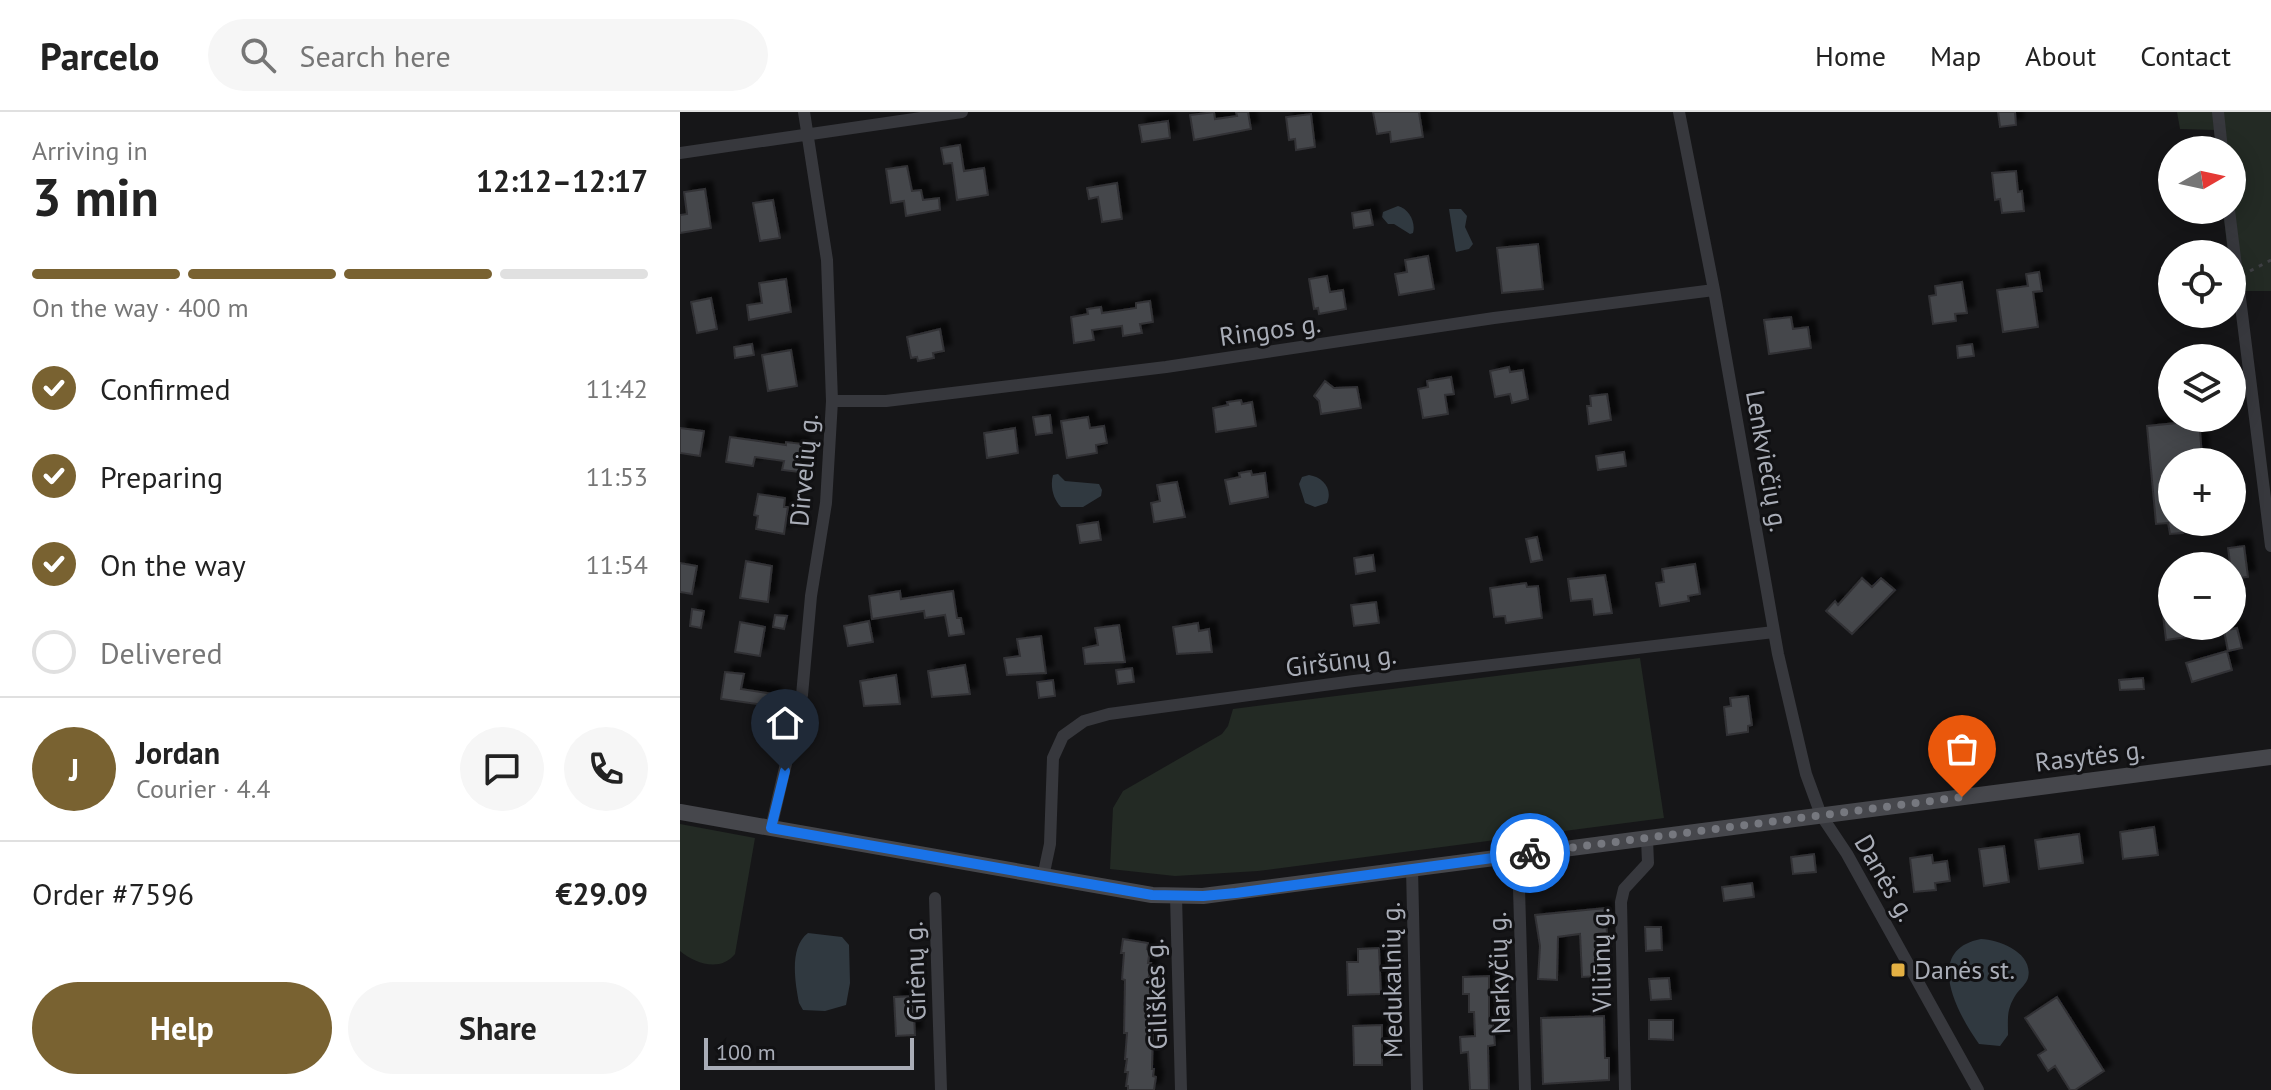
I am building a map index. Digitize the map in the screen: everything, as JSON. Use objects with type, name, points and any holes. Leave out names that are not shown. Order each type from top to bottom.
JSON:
[{"type":"main road","name":"Rasytės g.","points":[[680,812],[1043,877],[1152,895],[1176,896],[1236,893],[2271,757]]},
{"type":"street","name":"Dirvelių g.","points":[[771,828],[802,695],[811,596],[826,503],[832,401],[827,260],[804,112]]},
{"type":"street","points":[[680,153],[962,112]]},
{"type":"street","name":"Lenkviečių g.","points":[[1679,112],[1714,290],[1774,632],[1806,774],[1821,815]]},
{"type":"street","points":[[2218,112],[2221,136]]},
{"type":"street","name":"Ringos g.","points":[[832,401],[886,401],[1151,369],[1494,318],[1714,290]]},
{"type":"street","points":[[2243,328],[2271,546]]},
{"type":"street","name":"Giršūnų g.","points":[[1043,877],[1050,844],[1053,758],[1063,736],[1084,721],[1109,714],[1354,681],[1774,632]]},
{"type":"street","name":"Danės g.","points":[[1821,815],[1847,854],[1978,1090]]},
{"type":"street","name":"Viliūnų g.","points":[[1625,1090],[1621,902],[1624,889],[1648,863],[1647,839]]},
{"type":"street","name":"Narkyčių g.","points":[[1518,855],[1525,1090]]},
{"type":"street","name":"Medukalnių g.","points":[[1412,868],[1417,1090]]},
{"type":"street","name":"Giliškės g.","points":[[1176,896],[1181,1090]]},
{"type":"street","name":"Girėnų g.","points":[[935,898],[941,1090]]},
{"type":"path","points":[[2246,274],[2253,267],[2271,260]]},
{"type":"shaded area","points":[[2177,112],[2271,112],[2271,291],[2246,291],[2246,240],[2226,240],[2225,224],[2246,224],[2246,136],[2216,136],[2215,130],[2180,129]]},
{"type":"shaded area","points":[[1398,206],[1411,216],[1413,233],[1388,224],[1382,217],[1383,212]]},
{"type":"shaded area","points":[[1449,209],[1461,209],[1467,216],[1465,227],[1473,244],[1469,249],[1456,252]]},
{"type":"shaded area","points":[[1058,474],[1065,481],[1099,484],[1101,496],[1083,507],[1061,507],[1052,488],[1053,475]]},
{"type":"shaded area","points":[[1309,475],[1326,484],[1329,493],[1327,503],[1315,507],[1305,503],[1299,484],[1302,477]]},
{"type":"shaded area","points":[[1640,658],[1664,818],[1258,871],[1175,876],[1110,869],[1113,808],[1123,791],[1222,734],[1233,709]]},
{"type":"shaded area","points":[[680,824],[755,838],[735,954],[723,963],[700,962],[680,951]]},
{"type":"shaded area","points":[[808,933],[842,937],[849,945],[850,983],[846,1005],[825,1011],[803,1010],[799,1003],[796,956],[802,939]]},
{"type":"shaded area","points":[[1981,939],[2014,950],[2021,955],[2028,969],[2028,978],[2011,1004],[2008,1035],[2000,1046],[1979,1044],[1962,1016],[1950,984],[1949,969],[1953,956],[1963,945]]},
{"type":"building","points":[[1214,112],[1215,119],[1237,116],[1236,112],[1248,112],[1251,129],[1194,140],[1190,115]]},
{"type":"building","points":[[1373,112],[1419,112],[1423,137],[1391,142],[1390,132],[1377,134]]},
{"type":"building","points":[[1998,112],[2015,112],[2016,125],[2000,127]]},
{"type":"building","points":[[1311,114],[1315,147],[1296,150],[1295,139],[1289,140],[1286,117]]},
{"type":"building","points":[[1168,121],[1170,138],[1142,142],[1139,125]]},
{"type":"building","points":[[960,145],[964,171],[984,168],[988,195],[957,200],[952,163],[944,164],[941,148]]},
{"type":"building","points":[[907,166],[912,191],[921,190],[923,200],[939,198],[940,210],[906,216],[904,201],[891,203],[886,169]]},
{"type":"building","points":[[2016,171],[2024,211],[2002,213],[2000,199],[1995,200],[1992,173]]},
{"type":"building","points":[[1117,183],[1122,219],[1102,222],[1098,197],[1089,199],[1087,188]]},
{"type":"building","points":[[705,189],[711,228],[680,233],[680,215],[687,214],[684,192]]},
{"type":"building","points":[[773,200],[780,238],[760,241],[753,203]]},
{"type":"building","points":[[1370,210],[1373,225],[1354,228],[1352,213]]},
{"type":"building","points":[[1538,244],[1543,289],[1502,293],[1497,248]]},
{"type":"building","points":[[1428,256],[1434,289],[1399,295],[1395,274],[1407,272],[1405,260]]},
{"type":"building","points":[[2039,272],[2042,291],[2033,292],[2038,327],[2003,332],[1997,290],[2028,286],[2026,274]]},
{"type":"building","points":[[1327,276],[1330,292],[1343,290],[1346,309],[1319,314],[1318,308],[1314,309],[1309,279]]},
{"type":"building","points":[[786,279],[791,312],[749,320],[747,305],[762,303],[759,283]]},
{"type":"building","points":[[1962,282],[1967,313],[1955,314],[1956,321],[1933,324],[1929,296],[1936,295],[1935,286]]},
{"type":"building","points":[[711,298],[717,329],[697,333],[691,302]]},
{"type":"building","points":[[1150,301],[1153,322],[1140,324],[1142,333],[1123,336],[1122,326],[1092,330],[1094,340],[1074,343],[1071,317],[1088,314],[1087,309],[1101,307],[1102,313],[1136,308],[1136,303]]},
{"type":"building","points":[[1791,317],[1793,329],[1808,327],[1811,348],[1769,354],[1764,320]]},
{"type":"building","points":[[940,329],[944,351],[933,353],[934,358],[918,361],[917,357],[911,358],[907,337]]},
{"type":"building","points":[[752,344],[754,355],[735,358],[734,347]]},
{"type":"building","points":[[1972,344],[1974,356],[1958,358],[1957,346]]},
{"type":"building","points":[[791,350],[797,386],[768,391],[762,355]]},
{"type":"building","points":[[1509,367],[1510,372],[1523,370],[1528,399],[1512,403],[1510,394],[1495,397],[1490,371]]},
{"type":"building","points":[[1451,377],[1454,394],[1445,395],[1448,414],[1423,418],[1418,389],[1428,387],[1427,381]]},
{"type":"building","points":[[1325,381],[1334,388],[1357,387],[1361,408],[1321,414],[1319,401],[1314,396]]},
{"type":"building","points":[[1607,394],[1611,420],[1589,424],[1587,406],[1591,406],[1590,396]]},
{"type":"building","points":[[1241,400],[1242,404],[1252,402],[1256,426],[1216,432],[1213,408]]},
{"type":"building","points":[[1050,415],[1052,433],[1036,435],[1033,417]]},
{"type":"building","points":[[1088,417],[1090,428],[1104,426],[1107,443],[1096,445],[1097,453],[1067,458],[1061,421]]},
{"type":"building","points":[[2158,425],[2158,432],[2200,432],[2201,448],[2158,448],[2158,524],[2156,524],[2147,426]]},
{"type":"building","points":[[680,428],[704,431],[700,456],[680,453]]},
{"type":"building","points":[[1015,428],[1018,453],[987,458],[984,433]]},
{"type":"building","points":[[730,437],[786,445],[786,442],[803,444],[799,472],[782,470],[784,461],[755,457],[753,466],[726,462]]},
{"type":"building","points":[[1624,452],[1626,466],[1598,470],[1596,456]]},
{"type":"building","points":[[1251,471],[1252,475],[1265,473],[1268,497],[1230,504],[1225,480]]},
{"type":"building","points":[[1177,482],[1185,517],[1154,522],[1151,503],[1160,501],[1157,485]]},
{"type":"building","points":[[758,494],[785,498],[784,507],[788,507],[784,534],[756,529],[758,516],[754,515]]},
{"type":"building","points":[[1098,522],[1101,540],[1080,543],[1077,525]]},
{"type":"building","points":[[1537,537],[1542,560],[1531,562],[1526,539]]},
{"type":"building","points":[[2244,546],[2245,552],[2229,552],[2228,548]]},
{"type":"building","points":[[1373,555],[1375,571],[1356,574],[1354,558]]},
{"type":"building","points":[[746,561],[772,566],[768,602],[740,598]]},
{"type":"building","points":[[680,563],[697,566],[692,594],[680,592]]},
{"type":"building","points":[[1695,564],[1700,594],[1688,596],[1689,601],[1660,606],[1656,583],[1664,582],[1662,569]]},
{"type":"building","points":[[1605,575],[1612,613],[1594,615],[1592,599],[1571,601],[1568,579]]},
{"type":"building","points":[[1862,578],[1872,587],[1881,578],[1895,590],[1852,634],[1826,611],[1835,601],[1838,605]]},
{"type":"building","points":[[1526,583],[1527,587],[1538,586],[1542,618],[1506,623],[1505,616],[1494,617],[1490,588]]},
{"type":"building","points":[[900,591],[901,599],[953,591],[957,618],[961,618],[964,634],[949,636],[945,615],[925,618],[924,611],[872,619],[869,596]]},
{"type":"building","points":[[1376,602],[1379,623],[1354,626],[1351,605]]},
{"type":"building","points":[[692,609],[704,611],[701,628],[690,626]]},
{"type":"building","points":[[775,615],[787,616],[784,629],[773,627]]},
{"type":"building","points":[[869,621],[873,642],[848,646],[844,626]]},
{"type":"building","points":[[740,622],[765,627],[760,656],[735,652]]},
{"type":"building","points":[[1198,623],[1199,631],[1209,629],[1212,652],[1177,654],[1173,627]]},
{"type":"building","points":[[1119,625],[1125,662],[1085,664],[1083,648],[1098,645],[1095,628]]},
{"type":"building","points":[[1041,636],[1046,673],[1007,675],[1004,658],[1020,656],[1017,639]]},
{"type":"building","points":[[2226,640],[2240,640],[2242,648],[2228,651]]},
{"type":"building","points":[[2227,651],[2232,670],[2192,682],[2186,663]]},
{"type":"building","points":[[965,665],[970,694],[932,697],[928,671]]},
{"type":"building","points":[[1132,668],[1134,682],[1118,684],[1116,670]]},
{"type":"building","points":[[725,672],[744,674],[741,689],[774,694],[772,706],[721,699]]},
{"type":"building","points":[[896,675],[900,704],[864,706],[860,681]]},
{"type":"building","points":[[2143,678],[2144,689],[2120,690],[2119,680]]},
{"type":"building","points":[[1053,680],[1055,696],[1039,698],[1037,682]]},
{"type":"building","points":[[1748,696],[1752,725],[1748,726],[1748,732],[1727,735],[1724,707],[1731,706],[1730,698]]},
{"type":"building","points":[[2154,827],[2158,855],[2123,859],[2120,832]]},
{"type":"building","points":[[2079,834],[2083,863],[2039,869],[2035,840]]},
{"type":"building","points":[[2004,846],[2009,882],[1984,886],[1979,849]]},
{"type":"building","points":[[1814,854],[1816,872],[1793,874],[1791,857]]},
{"type":"building","points":[[1932,855],[1933,863],[1947,861],[1950,881],[1935,883],[1936,890],[1914,892],[1910,858]]},
{"type":"building","points":[[1752,883],[1754,897],[1724,901],[1722,887]]},
{"type":"building","points":[[1605,908],[1607,933],[1598,934],[1600,976],[1582,977],[1580,934],[1558,937],[1557,980],[1538,979],[1540,946],[1535,915]]},
{"type":"building","points":[[1645,927],[1661,927],[1662,950],[1646,951]]},
{"type":"building","points":[[1123,939],[1148,943],[1147,949],[1150,950],[1154,1090],[1128,1090],[1126,1086]]},
{"type":"building","points":[[1379,948],[1381,994],[1348,995],[1347,962],[1358,962],[1358,949]]},
{"type":"building","points":[[1489,976],[1489,1024],[1493,1024],[1495,1045],[1488,1046],[1489,1090],[1470,1090],[1468,1052],[1461,1053],[1460,1037],[1475,1036],[1474,1012],[1469,1012],[1469,994],[1463,994],[1463,977]]},
{"type":"building","points":[[1669,978],[1671,999],[1651,1000],[1649,979]]},
{"type":"building","points":[[913,996],[915,1035],[896,1036],[894,997]]},
{"type":"building","points":[[2057,997],[2104,1071],[2075,1090],[2070,1090],[2055,1066],[2048,1071],[2038,1055],[2046,1050],[2025,1018]]},
{"type":"building","points":[[1604,1016],[1609,1080],[1543,1084],[1541,1018]]},
{"type":"building","points":[[1649,1020],[1673,1020],[1673,1040],[1649,1039]]},
{"type":"building","points":[[1382,1025],[1382,1065],[1354,1065],[1353,1026]]},
{"type":"way so far","points":[[1530,853],[1962,797]]},
{"type":"place","name":"Danės st.","points":[[1898,970]]},
{"type":"route","points":[[785,771],[771,828],[1152,895],[1236,893],[1530,853]]}]
